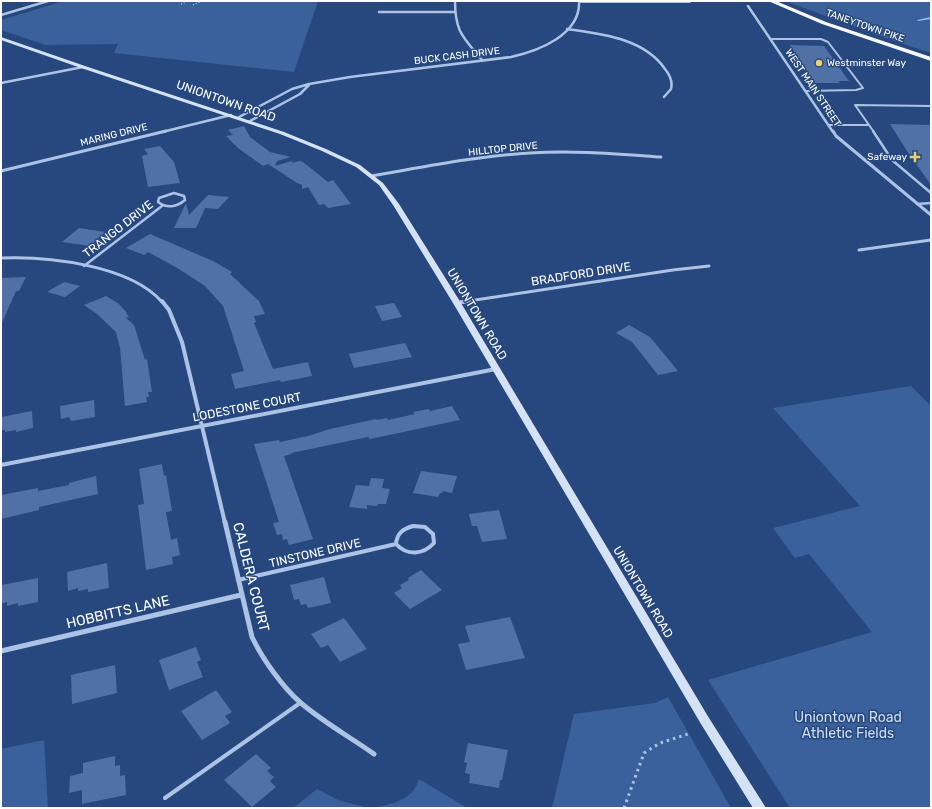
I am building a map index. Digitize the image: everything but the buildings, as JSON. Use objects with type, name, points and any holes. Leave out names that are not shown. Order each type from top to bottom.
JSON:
[{"type":"highway","name":"TANEYTOWN PIKE","points":[[770,1],[824,23],[931,59]]},
{"type":"main road","name":"UNIONTOWN ROAD","points":[[1,38],[83,67],[250,121],[324,150],[358,166],[381,184],[396,204],[457,303],[701,714],[760,808]]},
{"type":"street","points":[[1,15],[48,1]]},
{"type":"street","points":[[455,1],[455,24],[461,36],[482,60]]},
{"type":"street","name":"BUCK CASH DRIVE","points":[[239,117],[292,89],[309,84],[350,77],[511,57],[536,50],[549,44],[567,29],[579,14],[579,2]]},
{"type":"street","name":"WEST MAIN STREET","points":[[748,6],[804,91],[836,136],[931,215]]},
{"type":"street","points":[[379,12],[455,12]]},
{"type":"street","points":[[567,29],[614,38],[632,44],[652,54],[664,66],[671,79],[671,89],[664,97]]},
{"type":"street","points":[[1,83],[83,67]]},
{"type":"street","points":[[250,121],[300,94],[309,84]]},
{"type":"street","name":"MARING DRIVE","points":[[1,171],[231,114]]},
{"type":"street","name":"HILLTOP DRIVE","points":[[371,176],[499,156],[529,153],[618,154],[661,157]]},
{"type":"street","points":[[859,250],[931,240]]},
{"type":"street","name":"CALDERA COURT","points":[[1,258],[20,257],[55,260],[109,270],[136,283],[157,296],[169,310],[182,342],[203,426],[249,630],[259,652],[300,704],[374,754]]},
{"type":"street","name":"BRADFORD DRIVE","points":[[457,303],[672,270],[709,266]]},
{"type":"street","name":"LODESTONE COURT","points":[[1,465],[496,369]]},
{"type":"street","name":"HOBBITTS LANE","points":[[1,651],[241,595]]},
{"type":"lane","points":[[579,2],[690,2]]},
{"type":"lane","points":[[770,39],[821,39],[828,42],[863,88],[856,90],[804,91]]},
{"type":"lane","points":[[931,106],[855,105],[892,160],[931,193]]},
{"type":"lane","points":[[828,125],[868,125]]},
{"type":"lane","name":"TRANGO DRIVE","points":[[84,266],[162,206],[180,204],[185,198],[178,194],[165,195],[157,200],[162,206]]},
{"type":"lane","points":[[918,204],[931,203]]},
{"type":"lane","points":[[412,526],[425,527],[430,530],[435,539],[431,547],[421,553],[415,554],[404,551],[396,544],[398,535],[406,528],[412,526]]},
{"type":"lane","name":"TINSTONE DRIVE","points":[[238,581],[396,544]]},
{"type":"lane","points":[[165,798],[300,704]]},
{"type":"path","points":[[181,4],[188,1]]},
{"type":"path","points":[[193,5],[202,1]]},
{"type":"path","points":[[624,808],[644,753],[660,743],[691,733]]},
{"type":"green space","points":[[64,1],[318,1],[294,72],[114,53],[118,44],[46,45],[1,30],[1,20]]},
{"type":"green space","points":[[785,1],[931,1],[931,53],[885,38]]},
{"type":"green space","name":"Uniontown Road Athletic Fields","points":[[911,386],[931,406],[931,808],[790,808],[708,680],[872,632],[809,554],[795,558],[773,528],[860,506],[773,408]]},
{"type":"green space","points":[[668,697],[731,808],[552,808],[574,714],[655,703]]},
{"type":"green space","points":[[44,740],[48,808],[1,808],[1,749]]},
{"type":"green space","points":[[419,779],[467,808],[375,808],[402,800],[412,792]]},
{"type":"green space","points":[[317,789],[338,800],[368,808],[293,808]]},
{"type":"waterway","points":[[918,20],[931,18]]},
{"type":"place","name":"Westminster Way","points":[[819,63]]},
{"type":"place","name":"Safeway","points":[[915,157]]}]
